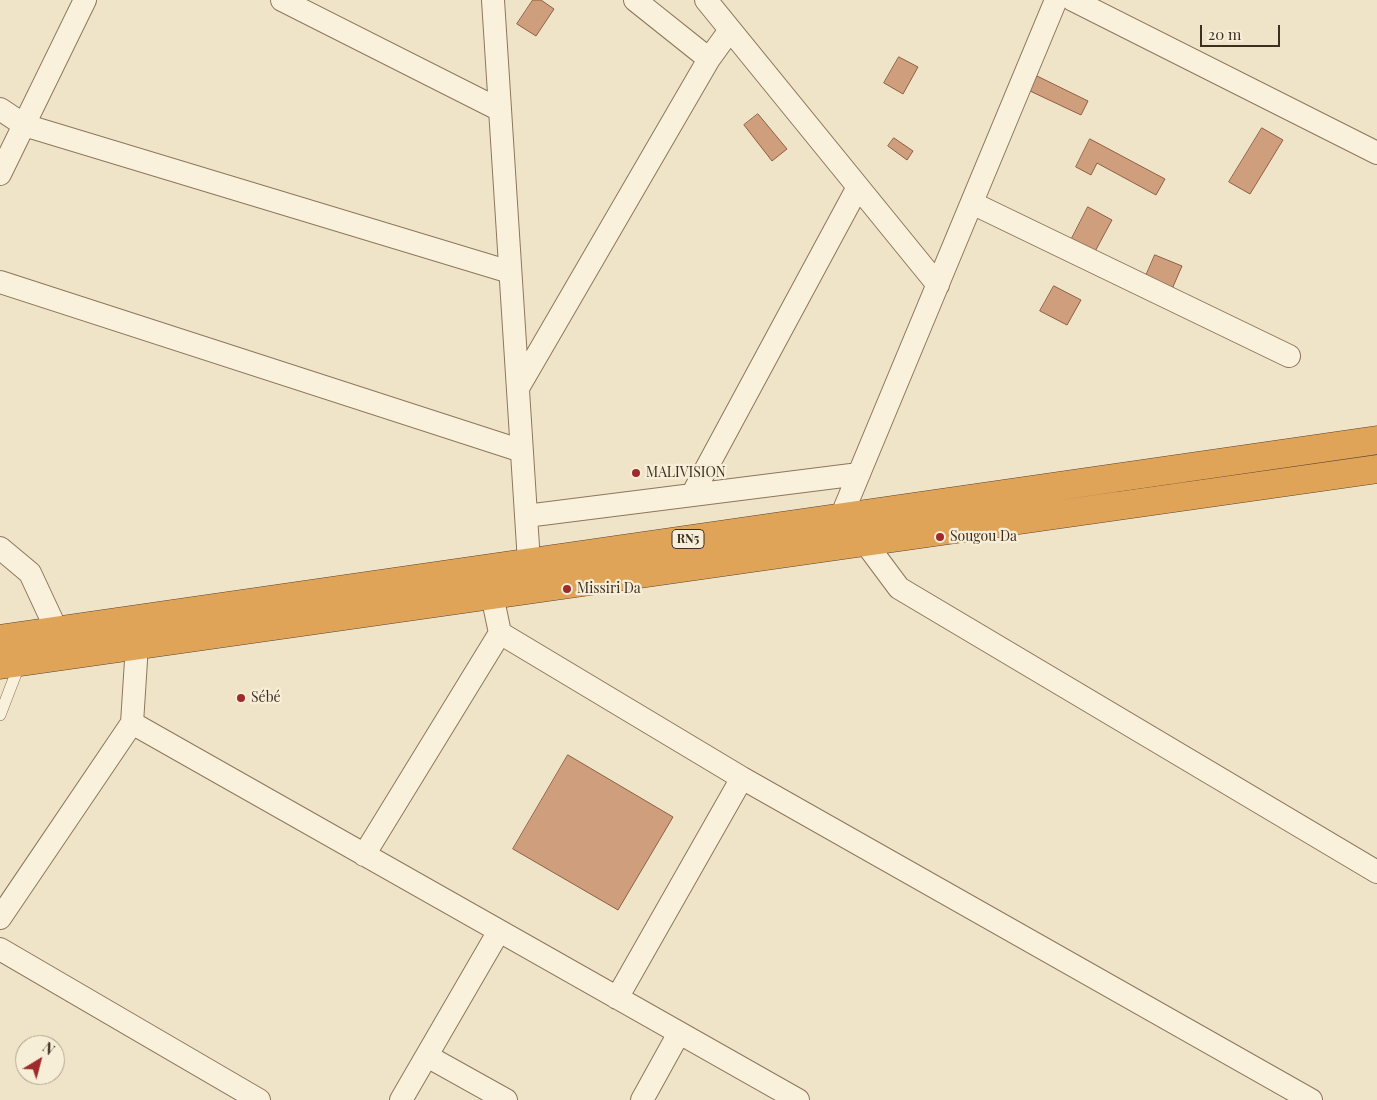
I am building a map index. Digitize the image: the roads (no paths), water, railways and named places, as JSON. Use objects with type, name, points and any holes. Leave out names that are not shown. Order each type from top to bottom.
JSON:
[{"type":"highway","name":"RN5","points":[[0,639],[1377,440]]},
{"type":"highway","name":"RN5","points":[[10,663],[867,544],[1377,469]]},
{"type":"street","points":[[0,174],[85,0]]},
{"type":"street","points":[[282,0],[500,110]]},
{"type":"street","points":[[493,0],[529,562]]},
{"type":"street","points":[[634,0],[709,59]]},
{"type":"street","points":[[706,0],[938,285]]},
{"type":"street","points":[[841,517],[1056,0]]},
{"type":"street","points":[[1073,0],[1377,153]]},
{"type":"street","points":[[518,388],[709,59],[730,30]]},
{"type":"street","points":[[0,109],[24,125],[510,272]]},
{"type":"street","points":[[692,495],[858,186]]},
{"type":"street","points":[[972,203],[1289,356]]},
{"type":"street","points":[[0,282],[522,451]]},
{"type":"street","points":[[526,516],[859,474]]},
{"type":"street","points":[[867,544],[899,588],[1377,872]]},
{"type":"street","points":[[0,548],[30,573],[57,631]]},
{"type":"street","points":[[364,855],[500,633],[492,595]]},
{"type":"street","points":[[500,633],[742,778],[1311,1100]]},
{"type":"street","points":[[0,918],[132,723],[137,645]]},
{"type":"street","points":[[132,723],[798,1100]]},
{"type":"street","points":[[617,998],[742,778]]},
{"type":"street","points":[[401,1100],[499,931]]},
{"type":"street","points":[[0,949],[258,1100]]},
{"type":"street","points":[[642,1100],[680,1033]]},
{"type":"street","points":[[426,1056],[506,1100]]},
{"type":"lane","points":[[0,716],[10,663]]},
{"type":"place","name":"MALIVISION","points":[[636,473]]},
{"type":"place","name":"Sougou Da","points":[[940,537]]},
{"type":"place","name":"Missiri Da","points":[[567,589]]},
{"type":"place","name":"Sébé","points":[[241,698]]}]
